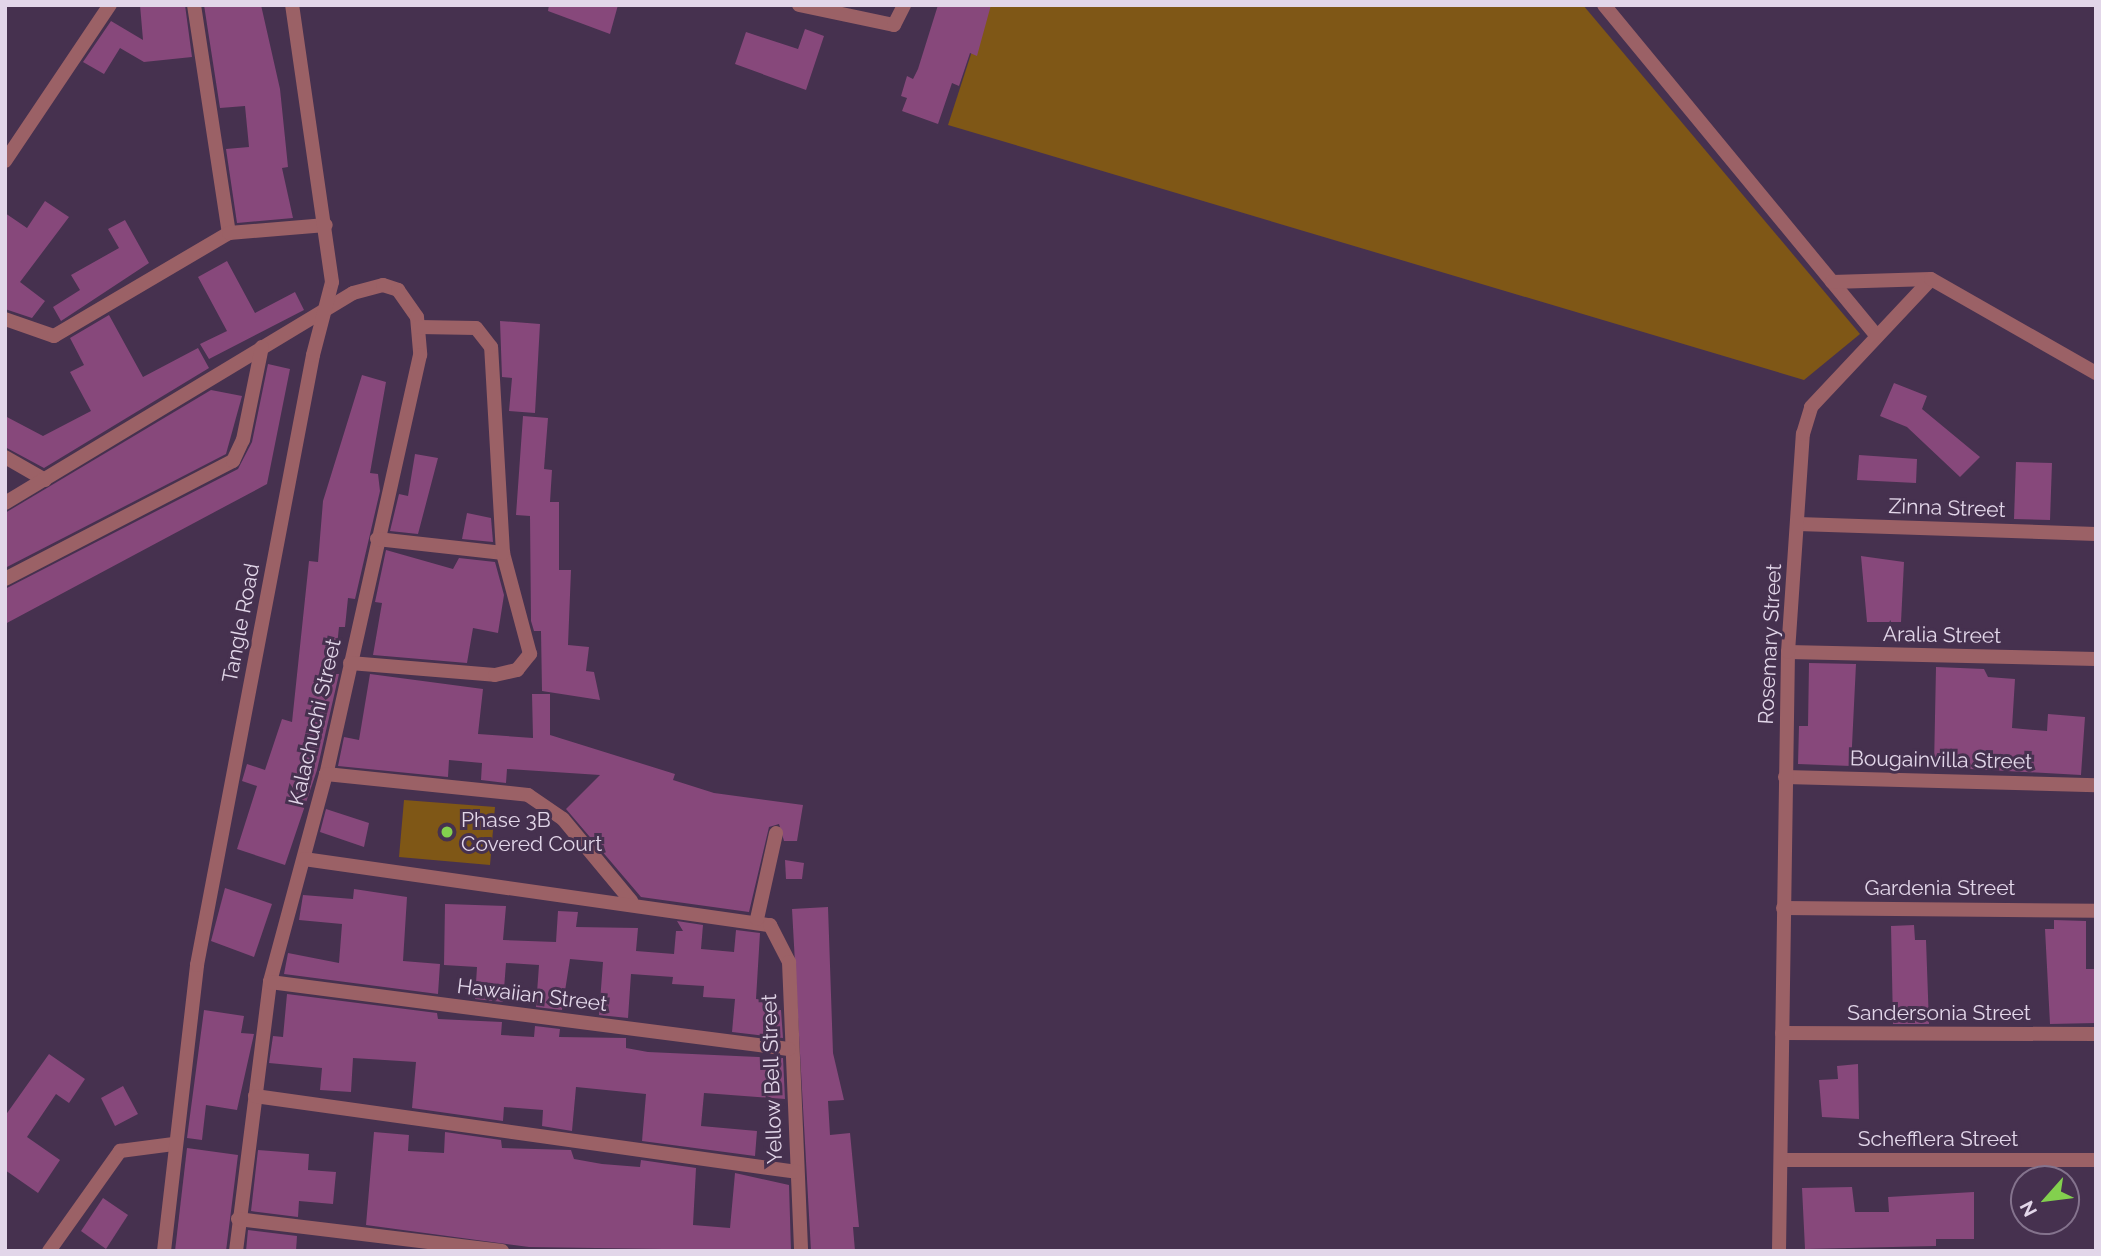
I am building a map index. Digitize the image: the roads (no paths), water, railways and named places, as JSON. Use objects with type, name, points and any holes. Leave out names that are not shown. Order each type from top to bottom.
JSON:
[{"type":"street","points":[[5,162],[110,5]]},
{"type":"street","points":[[194,5],[229,233]]},
{"type":"street","name":"Tangle Road","points":[[164,1251],[174,1144],[197,965],[332,282],[326,225],[292,5]]},
{"type":"street","points":[[799,5],[894,25],[904,5]]},
{"type":"street","points":[[1604,5],[1874,333]]},
{"type":"street","points":[[5,319],[54,336],[229,233],[326,225]]},
{"type":"street","points":[[1832,282],[1931,279],[2096,373]]},
{"type":"street","name":"Rosemary Street","points":[[1779,1251],[1788,652],[1803,434],[1811,407],[1874,333],[1931,279]]},
{"type":"street","name":"Kalachuchi Street","points":[[5,503],[353,293],[383,285],[409,301],[419,327],[421,355],[377,539],[326,774],[270,982],[236,1251]]},
{"type":"street","points":[[350,663],[495,675],[524,666],[530,654],[503,553],[488,340],[461,325],[419,327]]},
{"type":"street","points":[[5,579],[233,461],[243,440],[262,347]]},
{"type":"street","points":[[5,457],[45,480]]},
{"type":"street","name":"Zinna Street","points":[[1798,524],[2096,534]]},
{"type":"street","points":[[377,539],[503,553]]},
{"type":"street","name":"Aralia Street","points":[[1788,652],[2096,659]]},
{"type":"street","points":[[326,774],[528,795],[563,819],[631,901]]},
{"type":"street","name":"Bougainvilla Street","points":[[1785,777],[2096,785]]},
{"type":"street","points":[[304,859],[757,919],[776,833]]},
{"type":"street","name":"Gardenia Street","points":[[1783,908],[2096,911]]},
{"type":"street","name":"Yellow Bell Street","points":[[757,919],[780,933],[789,962],[789,1049],[801,1251]]},
{"type":"street","name":"Hawaiian Street","points":[[270,982],[789,1049]]},
{"type":"street","name":"Sandersonia Street","points":[[1782,1033],[2096,1034]]},
{"type":"street","points":[[254,1096],[797,1172]]},
{"type":"street","points":[[49,1251],[120,1151],[174,1144]]},
{"type":"street","name":"Schefflera Street","points":[[1781,1160],[2096,1160]]},
{"type":"street","points":[[238,1219],[502,1251]]},
{"type":"place","name":"Phase 3B Covered Court","points":[[447,832]]}]
